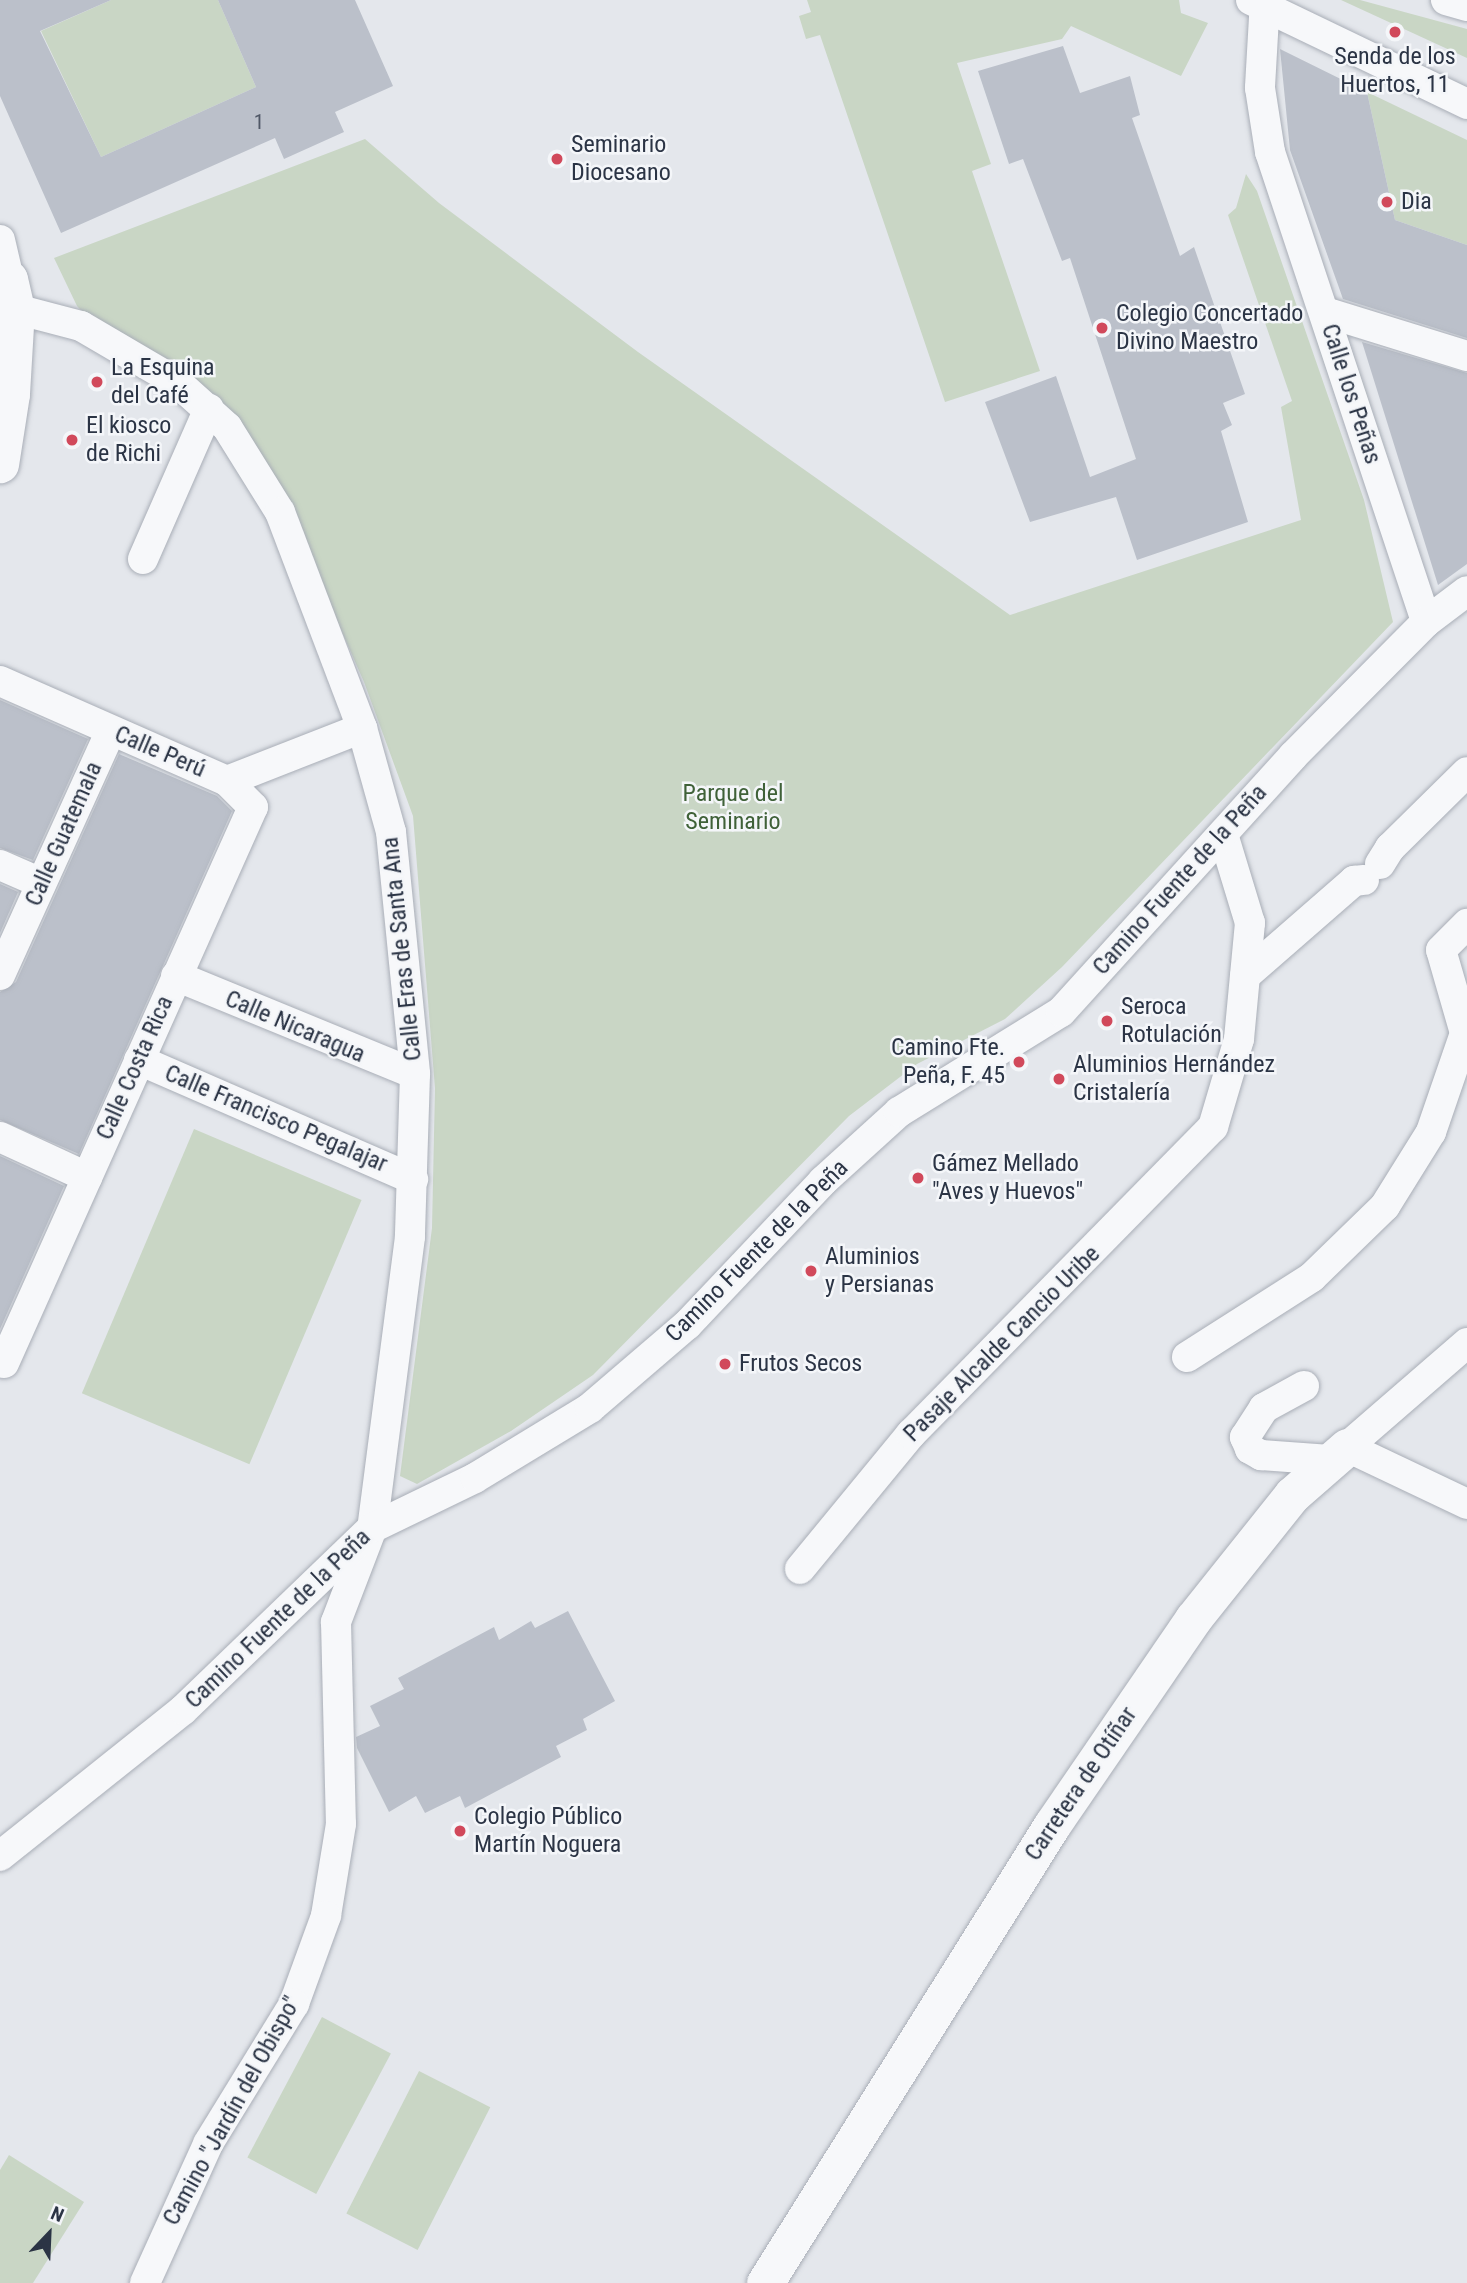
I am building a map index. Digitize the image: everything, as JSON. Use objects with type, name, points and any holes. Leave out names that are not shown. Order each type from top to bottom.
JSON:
[{"type":"street","points":[[1446,0],[1467,6]]},
{"type":"street","points":[[1260,2],[1467,104]]},
{"type":"street","name":"Calle los Peñas","points":[[1260,2],[1260,88],[1270,152],[1426,622]]},
{"type":"street","points":[[0,240],[8,288],[11,394],[0,464]]},
{"type":"street","name":"Calle Eras de Santa Ana","points":[[8,288],[81,326],[178,383],[209,409],[279,512],[362,728],[391,832],[415,1074],[410,1237],[372,1528]]},
{"type":"street","points":[[1325,312],[1467,356]]},
{"type":"street","points":[[143,559],[209,409]]},
{"type":"street","name":"Camino Fuente de la Peña","points":[[0,1856],[183,1710],[372,1528],[535,1444],[639,1368],[899,1112],[1061,1012],[1223,834],[1426,622],[1467,591]]},
{"type":"street","name":"Calle Perú","points":[[0,681],[110,732],[227,780],[362,728]]},
{"type":"street","name":"Calle Guatemala","points":[[0,975],[110,732]]},
{"type":"street","points":[[1245,975],[1354,881],[1372,872],[1390,848],[1467,772]]},
{"type":"street","name":"Calle Costa Rica","points":[[4,1363],[253,807],[227,780]]},
{"type":"street","points":[[1223,834],[1250,923],[1245,975]]},
{"type":"street","points":[[0,865],[41,883]]},
{"type":"street","points":[[1187,1357],[1312,1277],[1385,1206],[1431,1132],[1466,1033],[1441,950],[1467,924]]},
{"type":"street","name":"Pasaje Alcalde Cancio Uribe","points":[[800,1569],[911,1434],[1213,1128],[1239,1039],[1245,975]]},
{"type":"street","name":"Calle Nicaragua","points":[[176,976],[415,1074]]},
{"type":"street","name":"Calle Francisco Pegalajar","points":[[138,1060],[413,1179]]},
{"type":"street","points":[[0,1136],[87,1177]]},
{"type":"street","name":"Carretera de Otíñar","points":[[765,2283],[1052,1825],[1193,1619],[1292,1495],[1467,1343]]},
{"type":"street","points":[[1304,1386],[1264,1408],[1245,1437],[1250,1449],[1261,1455],[1338,1453],[1467,1504]]},
{"type":"street","name":"Camino \"Jardín del Obispo\"","points":[[145,2283],[208,2144],[295,2004],[326,1916],[341,1824],[336,1622],[372,1528]]},
{"type":"green space","points":[[111,0],[218,0],[256,87],[101,157],[41,31]]},
{"type":"green space","points":[[807,0],[1179,0],[1181,13],[1208,23],[1181,76],[1071,26],[1062,39],[957,63],[991,164],[972,171],[1040,371],[945,402],[820,35],[806,39],[799,16],[811,12]]},
{"type":"green space","points":[[1341,0],[1360,0],[1467,29],[1467,58]]},
{"type":"green space","points":[[1367,92],[1467,140],[1467,245],[1395,220]]},
{"type":"green space","name":"Parque del Seminario","points":[[365,139],[439,203],[638,352],[1010,615],[1301,520],[1281,407],[1292,401],[1228,215],[1236,208],[1246,174],[1257,191],[1364,500],[1393,622],[1062,967],[1005,1019],[917,1064],[849,1116],[593,1375],[511,1431],[417,1484],[400,1476],[432,1228],[435,1088],[413,816],[364,682],[285,503],[229,417],[102,334],[77,306],[54,258]]},
{"type":"green space","points":[[194,1129],[362,1200],[249,1464],[82,1393]]},
{"type":"green space","points":[[322,2017],[391,2054],[316,2194],[247,2157]]},
{"type":"green space","points":[[419,2071],[490,2107],[418,2250],[346,2214]]},
{"type":"green space","points":[[9,2155],[84,2202],[33,2283],[0,2283],[0,2170]]},
{"type":"building","points":[[0,0],[111,0],[40,31],[101,157],[256,87],[218,0],[355,0],[393,86],[335,112],[344,132],[284,159],[275,138],[61,233],[0,96]]},
{"type":"building","points":[[1063,46],[1080,93],[1130,76],[1140,115],[1132,118],[1180,256],[1194,247],[1245,394],[1223,403],[1232,425],[1221,431],[1248,522],[1137,560],[1116,497],[1030,522],[985,402],[1056,376],[1090,477],[1136,459],[1070,258],[1062,261],[1023,159],[1009,164],[978,71]]},
{"type":"building","points":[[1280,49],[1367,92],[1395,220],[1467,245],[1467,338],[1343,299],[1290,150]]},
{"type":"building","points":[[1362,342],[1467,373],[1467,564],[1438,585]]},
{"type":"building","points":[[0,700],[88,739],[33,860],[0,848]]},
{"type":"building","points":[[119,754],[217,796],[232,811],[79,1154],[0,1120],[0,992],[16,982]]},
{"type":"building","points":[[0,884],[18,892],[0,933]]},
{"type":"building","points":[[0,1156],[64,1186],[0,1329]]},
{"type":"building","points":[[568,1611],[615,1701],[583,1719],[587,1730],[556,1746],[561,1757],[465,1808],[460,1796],[425,1813],[416,1796],[389,1812],[357,1748],[356,1737],[380,1726],[370,1706],[404,1689],[398,1678],[494,1627],[499,1640],[531,1621],[535,1628]]},
{"type":"place","name":"Senda de los Huertos, 11","points":[[1395,32]]},
{"type":"place","name":"Seminario Diocesano","points":[[557,159]]},
{"type":"place","name":"Dia","points":[[1387,202]]},
{"type":"place","name":"Colegio Concertado Divino Maestro","points":[[1102,328]]},
{"type":"place","name":"La Esquina del Café","points":[[97,382]]},
{"type":"place","name":"El kiosco de Richi","points":[[72,440]]},
{"type":"place","name":"Seroca Rotulación","points":[[1107,1021]]},
{"type":"place","name":"Camino Fte. Peña, F. 45","points":[[1019,1062]]},
{"type":"place","name":"Aluminios Hernández Cristalería","points":[[1059,1079]]},
{"type":"place","name":"Gámez Mellado \"Aves y Huevos\"","points":[[918,1178]]},
{"type":"place","name":"Aluminios y Persianas","points":[[811,1271]]},
{"type":"place","name":"Frutos Secos","points":[[725,1364]]},
{"type":"place","name":"Colegio Público Martín Noguera","points":[[460,1831]]}]
